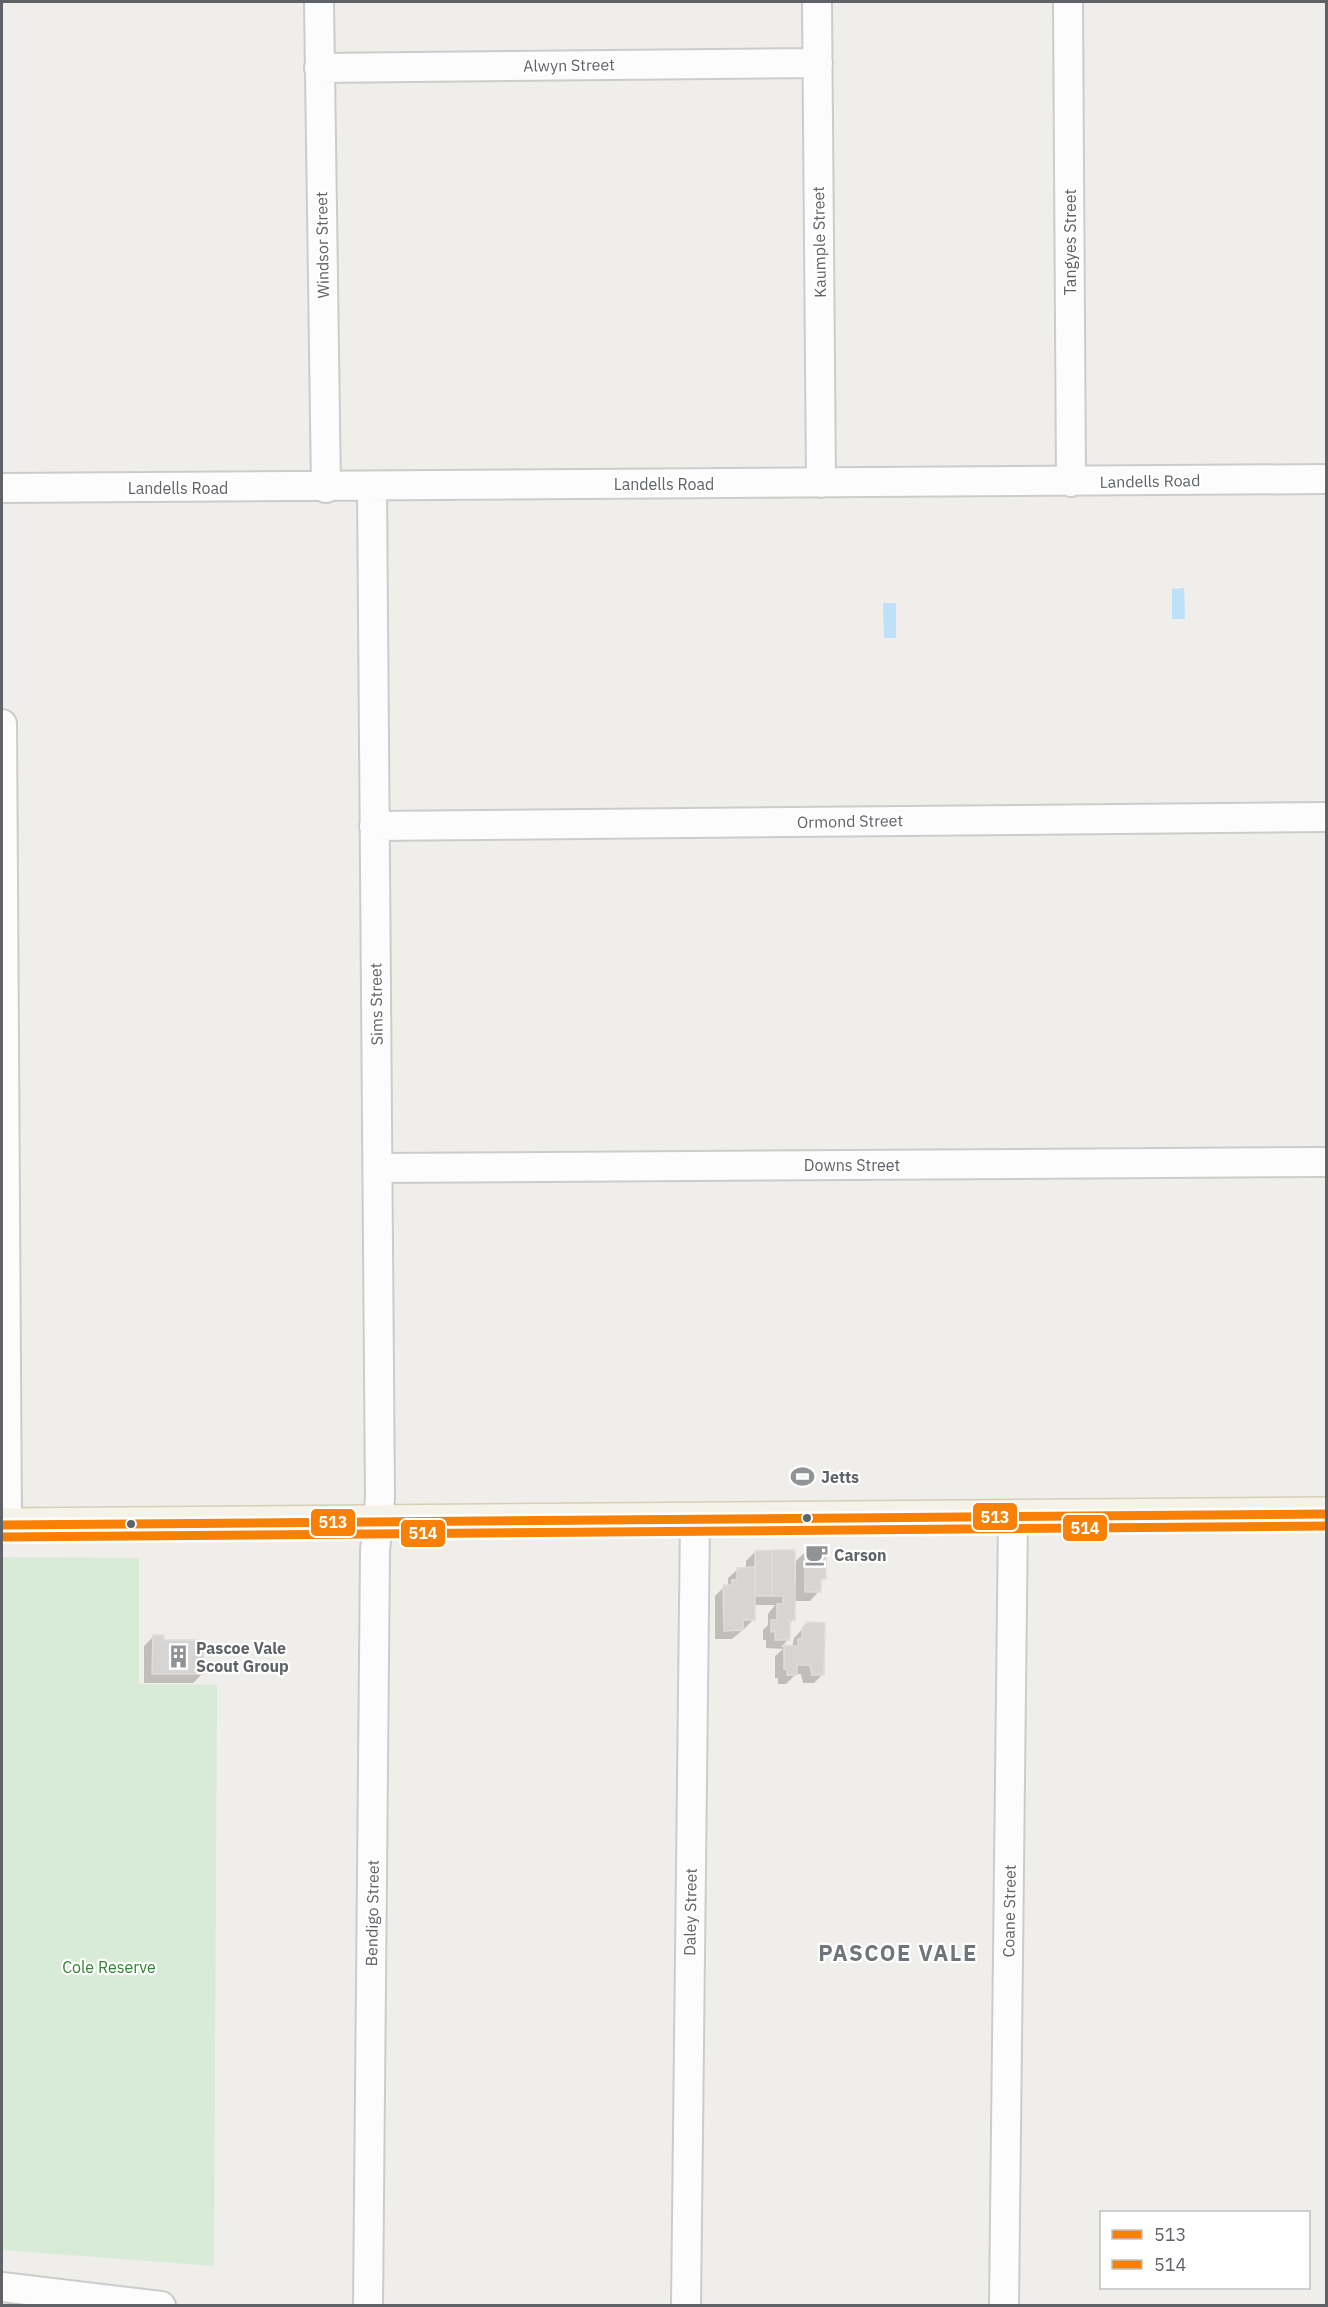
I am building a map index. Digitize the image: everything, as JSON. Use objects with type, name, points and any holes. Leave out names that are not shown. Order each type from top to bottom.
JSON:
[{"type":"main road","points":[[4,1525],[1326,1514]]},
{"type":"street","name":"Windsor Street","points":[[319,2],[326,488]]},
{"type":"street","name":"Kaumple Street","points":[[817,2],[821,483]]},
{"type":"street","name":"Tangyes Street","points":[[1068,2],[1071,482]]},
{"type":"street","name":"Alwyn Street","points":[[320,68],[818,63]]},
{"type":"street","name":"Landells Road","points":[[2,488],[326,488],[1326,479]]},
{"type":"street","name":"Sims Street","points":[[372,487],[378,1168],[378,1521]]},
{"type":"street","points":[[2,724],[4,1525]]},
{"type":"street","name":"Ormond Street","points":[[374,826],[1326,817]]},
{"type":"street","name":"Downs Street","points":[[378,1168],[1326,1162]]},
{"type":"street","name":"Coane Street","points":[[1004,2306],[1013,1516]]},
{"type":"street","name":"Daley Street","points":[[686,2306],[695,1518]]},
{"type":"street","name":"Bendigo Street","points":[[368,2306],[375,1551],[378,1521]]},
{"type":"street","points":[[2,2287],[161,2306]]},
{"type":"green space","name":"Cole Reserve","points":[[2,1557],[139,1558],[139,1684],[217,1685],[214,2266],[2,2250]]},
{"type":"water","points":[[1184,588],[1185,619],[1172,619],[1172,589]]},
{"type":"water","points":[[883,603],[896,603],[896,638],[884,638]]},
{"type":"building","points":[[772,1550],[772,1596],[755,1596],[755,1551]]},
{"type":"building","points":[[772,1550],[795,1550],[795,1620],[790,1620],[790,1640],[775,1640],[775,1631],[771,1632],[771,1620],[777,1620],[777,1604],[783,1604],[783,1596],[772,1596]]},
{"type":"building","points":[[805,1550],[826,1550],[826,1579],[821,1579],[821,1592],[805,1592]]},
{"type":"building","points":[[755,1567],[755,1620],[743,1620],[743,1630],[724,1631],[723,1585],[732,1585],[732,1580],[737,1580],[737,1568]]},
{"type":"building","points":[[807,1622],[825,1623],[824,1675],[812,1675],[810,1665],[797,1665],[797,1675],[787,1675],[787,1669],[784,1669],[784,1645],[798,1646],[798,1639],[802,1639],[802,1628]]},
{"type":"building","name":"Pascoe Vale Scout Group","points":[[153,1635],[164,1635],[164,1640],[203,1640],[204,1674],[152,1674]]},
{"type":"transit line","name":"513","points":[[2,1525],[1326,1514]]},
{"type":"transit line","name":"514","points":[[2,1537],[1326,1526]]},
{"type":"place","name":"Jetts","points":[[803,1477]]},
{"type":"place","name":"Carson","points":[[816,1555]]},
{"type":"place","name":"Pascoe Vale Scout Group","points":[[178,1657]]},
{"type":"district","name":"PASCOE VALE","points":[[898,1952]]}]
